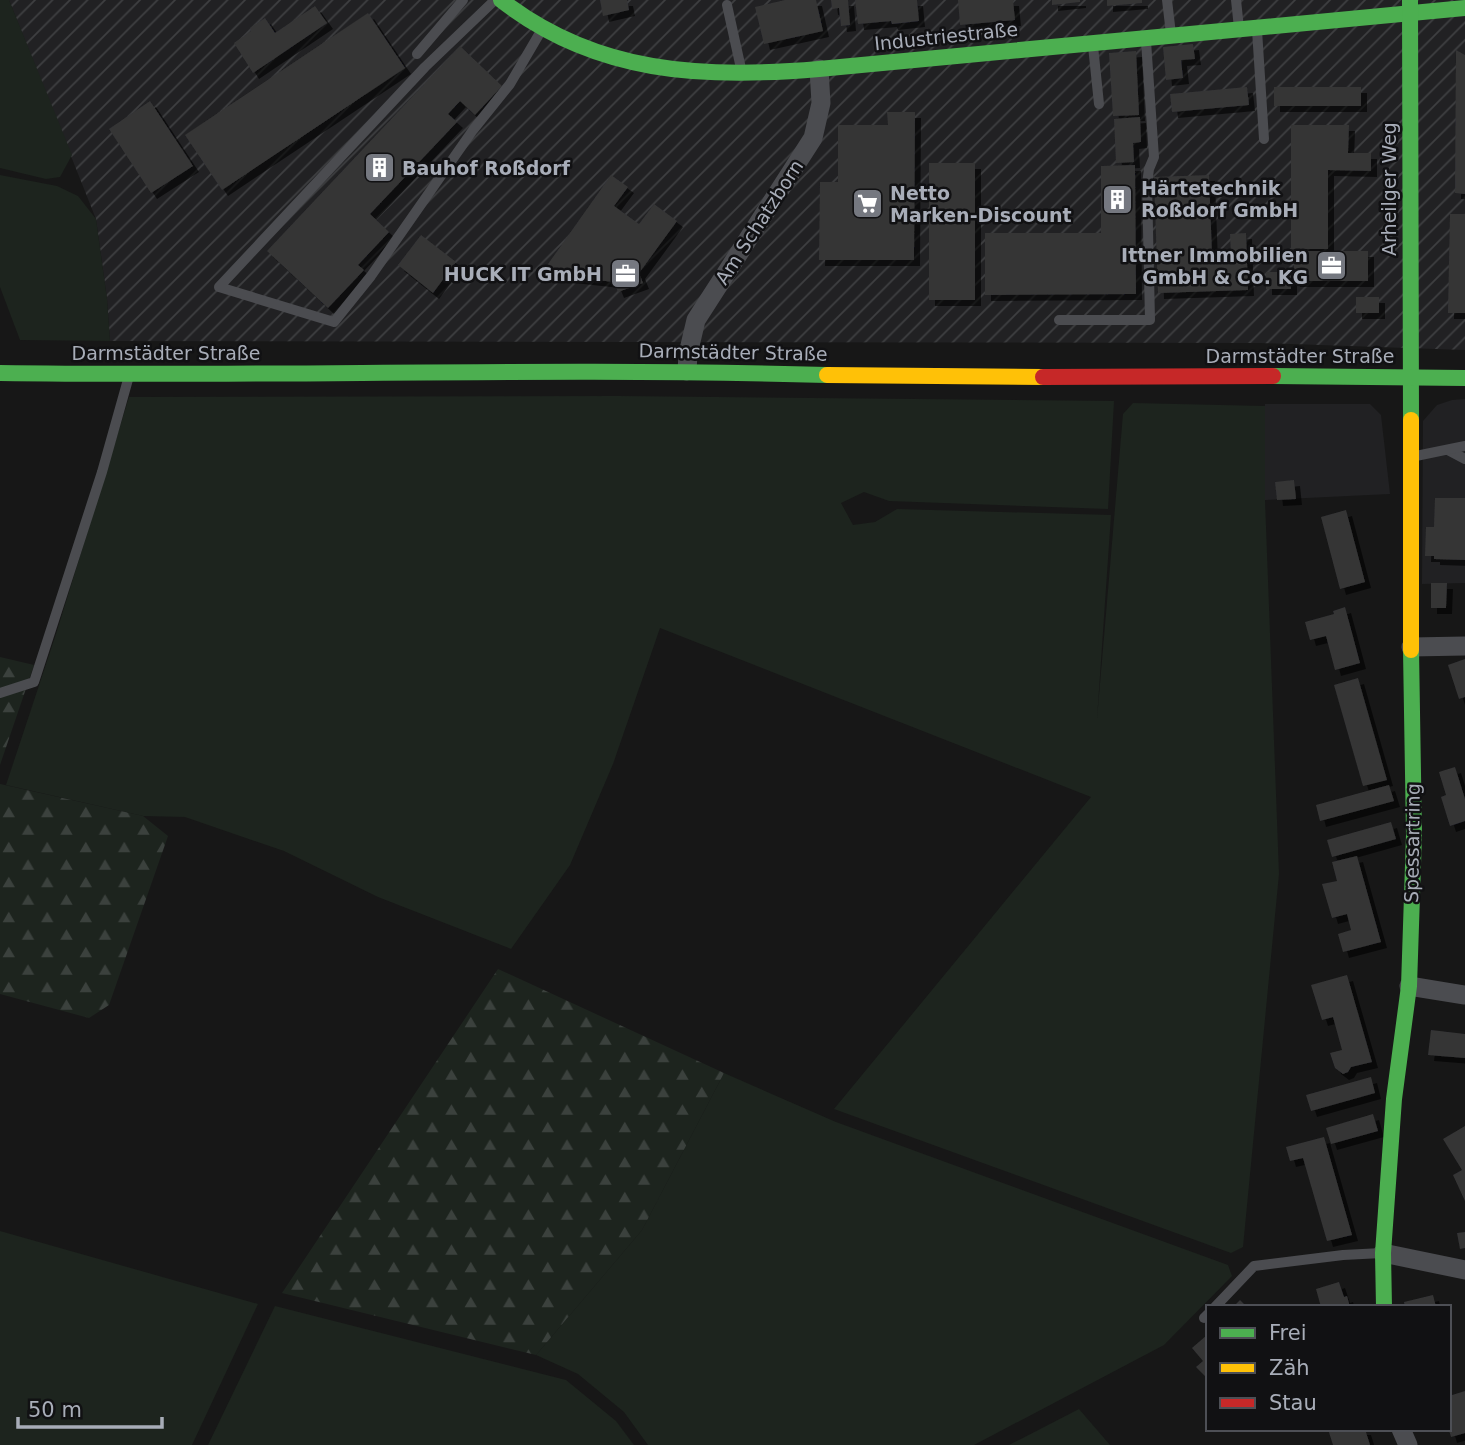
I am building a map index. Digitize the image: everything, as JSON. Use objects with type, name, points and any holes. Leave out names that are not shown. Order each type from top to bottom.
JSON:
[{"type":"street","name":"Industriestraße","points":[[501,0],[522,19],[587,51],[648,64],[742,74],[1171,35],[1410,6],[1465,8]]},
{"type":"street","name":"Arheilger Weg","points":[[1410,6],[1411,378]]},
{"type":"street","name":"Am Schatzborn","points":[[687,371],[696,320],[813,138],[821,103],[819,69]]},
{"type":"street","name":"Darmstädter Straße","points":[[0,373],[129,375],[687,371],[928,377],[1465,378]]},
{"type":"street","name":"Spessartring","points":[[1384,1305],[1383,1253],[1394,1098],[1409,986],[1414,835],[1411,378]]},
{"type":"street","points":[[1411,647],[1465,646]]},
{"type":"street","points":[[1409,986],[1465,995]]},
{"type":"street","points":[[1383,1253],[1465,1270]]},
{"type":"lane","points":[[417,54],[463,0]]},
{"type":"lane","points":[[495,0],[425,67],[219,287],[334,323],[371,276],[472,130],[510,84],[542,30]]},
{"type":"lane","points":[[1167,0],[1171,35]]},
{"type":"lane","points":[[1236,0],[1239,28]]},
{"type":"lane","points":[[726,5],[742,74]]},
{"type":"lane","points":[[1257,26],[1264,139]]},
{"type":"lane","points":[[1059,320],[1150,320],[1147,176],[1154,157],[1146,37]]},
{"type":"lane","points":[[1093,42],[1098,104]]},
{"type":"lane","points":[[0,693],[34,682],[102,472],[129,375]]},
{"type":"lane","points":[[1411,457],[1465,446]]},
{"type":"lane","points":[[1448,450],[1465,458]]},
{"type":"lane","points":[[1217,1305],[1254,1266],[1383,1253]]},
{"type":"shaded area","points":[[9,0],[1465,0],[1465,350],[1261,343],[110,341],[96,219]]},
{"type":"shaded area","points":[[1465,399],[1465,583],[1422,584],[1423,421],[1437,405]]},
{"type":"shaded area","points":[[1265,404],[1370,404],[1381,415],[1390,494],[1265,500]]},
{"type":"green space","points":[[0,0],[9,0],[72,155],[60,177],[46,179],[0,168]]},
{"type":"green space","points":[[0,175],[57,186],[78,196],[96,219],[110,341],[20,340],[0,287]]},
{"type":"green space","points":[[618,396],[1114,401],[1108,509],[889,501],[864,492],[841,503],[853,525],[875,522],[897,509],[1111,515],[1097,719],[1123,414],[1133,403],[1265,406],[1265,500],[1279,874],[1243,1247],[1231,1253],[834,1109],[1091,797],[660,628],[613,764],[570,865],[511,949],[378,897],[284,851],[185,817],[143,816],[6,785],[129,397]]},
{"type":"green space","points":[[0,657],[34,665],[0,765]]},
{"type":"green space","points":[[0,784],[143,816],[168,836],[109,1005],[89,1018],[0,994]]},
{"type":"green space","points":[[498,969],[724,1073],[642,1230],[536,1355],[282,1293]]},
{"type":"green space","points":[[724,1073],[836,1122],[1228,1265],[1232,1276],[1164,1345],[974,1445],[648,1445],[624,1412],[578,1374],[536,1355],[642,1230]]},
{"type":"green space","points":[[0,1231],[258,1304],[192,1445],[0,1445]]},
{"type":"green space","points":[[275,1306],[566,1380],[616,1421],[634,1445],[208,1445]]},
{"type":"green space","points":[[1079,1409],[1110,1445],[1009,1445]]},
{"type":"building","points":[[600,0],[627,0],[629,10],[603,16]]},
{"type":"building","points":[[785,0],[816,0],[823,31],[764,44],[755,7]]},
{"type":"building","points":[[831,0],[848,0],[850,25],[841,26],[839,8],[832,9]]},
{"type":"building","points":[[855,0],[917,0],[919,21],[858,24]]},
{"type":"building","points":[[958,0],[1013,0],[1015,20],[960,25]]},
{"type":"building","points":[[1052,0],[1080,0],[1080,2],[1052,5]]},
{"type":"building","points":[[1107,0],[1142,0],[1142,3],[1107,6]]},
{"type":"building","points":[[315,6],[327,23],[253,73],[234,43],[265,18],[275,33]]},
{"type":"building","points":[[368,13],[405,68],[222,190],[185,135]]},
{"type":"building","points":[[1193,44],[1195,59],[1181,60],[1183,78],[1166,80],[1163,47]]},
{"type":"building","name":"Bauhof Roßdorf","points":[[460,46],[502,86],[475,115],[460,101],[448,114],[457,122],[370,214],[389,232],[358,265],[364,270],[328,308],[267,251]]},
{"type":"building","points":[[1456,50],[1465,55],[1465,194],[1455,193]]},
{"type":"building","points":[[1136,51],[1139,115],[1113,116],[1109,53]]},
{"type":"building","points":[[1247,87],[1249,105],[1172,112],[1170,94]]},
{"type":"building","points":[[1274,87],[1361,87],[1361,106],[1274,106]]},
{"type":"building","points":[[150,101],[193,166],[151,193],[109,129]]},
{"type":"building","name":"Netto Marken-Discount","points":[[887,112],[915,112],[914,260],[819,260],[820,182],[838,182],[838,125],[888,125]]},
{"type":"building","points":[[1140,117],[1141,142],[1133,143],[1134,162],[1116,163],[1114,119]]},
{"type":"building","points":[[1291,125],[1349,125],[1348,153],[1371,153],[1371,171],[1328,170],[1328,249],[1291,249]]},
{"type":"building","points":[[929,163],[975,163],[975,300],[929,300]]},
{"type":"building","name":"Härtetechnik Roßdorf GmbH","points":[[1135,165],[1136,294],[985,295],[985,233],[1101,233],[1101,166]]},
{"type":"building","points":[[611,175],[628,187],[614,206],[639,224],[654,204],[677,221],[639,273],[643,283],[618,292],[614,282],[541,274]]},
{"type":"building","points":[[1209,175],[1212,256],[1231,255],[1230,234],[1246,233],[1248,290],[1158,293],[1154,177]]},
{"type":"building","points":[[1450,214],[1465,214],[1465,313],[1448,313]]},
{"type":"building","points":[[421,235],[456,262],[433,293],[398,265]]},
{"type":"building","name":"Ittner Immobilien GmbH & Co. KG","points":[[1294,251],[1368,251],[1368,281],[1294,281]]},
{"type":"building","points":[[1266,272],[1291,272],[1291,289],[1266,289]]},
{"type":"building","points":[[1356,297],[1379,297],[1379,313],[1356,313]]},
{"type":"building","points":[[1294,480],[1296,499],[1277,500],[1275,482]]},
{"type":"building","points":[[1435,498],[1465,498],[1465,560],[1425,556],[1426,527],[1434,527]]},
{"type":"building","points":[[1346,510],[1365,582],[1340,589],[1321,517]]},
{"type":"building","points":[[1431,583],[1447,583],[1446,608],[1431,608]]},
{"type":"building","points":[[1345,607],[1360,663],[1335,670],[1326,636],[1310,640],[1305,622],[1334,614],[1333,611]]},
{"type":"building","points":[[1465,659],[1465,697],[1459,699],[1448,665]]},
{"type":"building","points":[[1358,678],[1387,780],[1363,786],[1334,685]]},
{"type":"building","points":[[1455,767],[1465,799],[1465,821],[1450,826],[1441,797],[1446,795],[1439,772]]},
{"type":"building","points":[[1389,785],[1394,801],[1320,821],[1316,805]]},
{"type":"building","points":[[1391,822],[1396,839],[1332,857],[1327,840]]},
{"type":"building","points":[[1357,856],[1381,942],[1343,952],[1338,934],[1351,930],[1347,914],[1332,918],[1322,884],[1337,881],[1332,862]]},
{"type":"building","points":[[1347,975],[1372,1062],[1351,1067],[1343,1074],[1335,1068],[1330,1053],[1342,1050],[1333,1017],[1322,1020],[1311,985]]},
{"type":"building","points":[[1431,1030],[1465,1034],[1465,1058],[1428,1055]]},
{"type":"building","points":[[1371,1077],[1375,1093],[1311,1111],[1306,1095]]},
{"type":"building","points":[[1373,1114],[1378,1131],[1331,1144],[1326,1128]]},
{"type":"building","points":[[1465,1126],[1465,1201],[1453,1175],[1462,1170],[1443,1139]]},
{"type":"building","points":[[1324,1137],[1352,1235],[1327,1241],[1303,1158],[1290,1161],[1286,1147]]},
{"type":"building","points":[[1465,1232],[1465,1248],[1460,1249],[1457,1233]]},
{"type":"building","points":[[1339,1282],[1349,1305],[1320,1305],[1316,1289]]},
{"type":"building","points":[[1433,1295],[1436,1305],[1405,1305],[1404,1302]]},
{"type":"building","points":[[1206,1336],[1206,1377],[1196,1367],[1203,1361],[1192,1348]]},
{"type":"building","points":[[1465,1391],[1465,1433],[1451,1437],[1449,1431],[1451,1395]]},
{"type":"building","points":[[1329,1431],[1366,1431],[1370,1445],[1333,1445]]},
{"type":"traffic: fast","points":[[501,0],[537,25],[574,43],[613,57],[652,66],[734,73],[819,69],[1465,8]]},
{"type":"traffic: fast","points":[[1410,0],[1411,420]]},
{"type":"traffic: fast","points":[[0,373],[620,372],[827,375]]},
{"type":"traffic: fast","points":[[1273,376],[1465,378]]},
{"type":"traffic: fast","points":[[1384,1305],[1383,1253],[1394,1099],[1409,986],[1414,835],[1411,650]]},
{"type":"traffic: slow","points":[[827,375],[1043,377]]},
{"type":"traffic: slow","points":[[1411,420],[1411,650]]},
{"type":"traffic: jam","points":[[1043,377],[1273,376]]},
{"type":"place","name":"Bauhof Roßdorf","points":[[379,168]]},
{"type":"place","name":"Härtetechnik Roßdorf GmbH","points":[[1118,199]]},
{"type":"place","name":"Netto Marken-Discount","points":[[867,204]]},
{"type":"place","name":"Ittner Immobilien GmbH & Co. KG","points":[[1331,266]]},
{"type":"place","name":"HUCK IT GmbH","points":[[625,274]]}]
